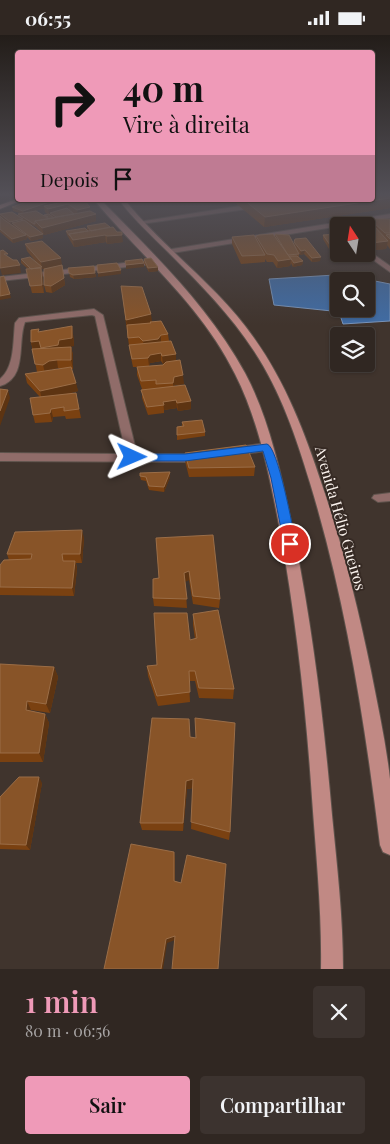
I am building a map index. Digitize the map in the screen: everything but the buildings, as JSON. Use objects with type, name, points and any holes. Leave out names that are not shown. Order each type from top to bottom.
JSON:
[{"type":"main road","points":[[133,238],[156,261],[213,329],[241,374],[276,478],[293,561],[315,708],[331,929],[332,969]]},
{"type":"main road","name":"Avenida Hélio Gueiros","points":[[158,238],[215,294],[260,352],[281,391],[302,441],[323,504],[345,588],[375,732],[390,845]]},
{"type":"street","points":[[172,251],[262,238]]},
{"type":"street","points":[[375,258],[390,270]]},
{"type":"street","points":[[0,279],[156,261]]},
{"type":"street","points":[[0,383],[6,381],[13,369],[19,323],[22,320],[94,312],[99,315],[132,457]]},
{"type":"street","points":[[0,457],[185,458],[267,447]]},
{"type":"water","points":[[330,275],[330,311],[274,305],[269,279]]},
{"type":"water","points":[[375,281],[390,284],[390,321],[343,324],[341,317],[375,317]]},
{"type":"route","points":[[132,457],[185,458],[267,447],[276,478],[290,544]]}]
